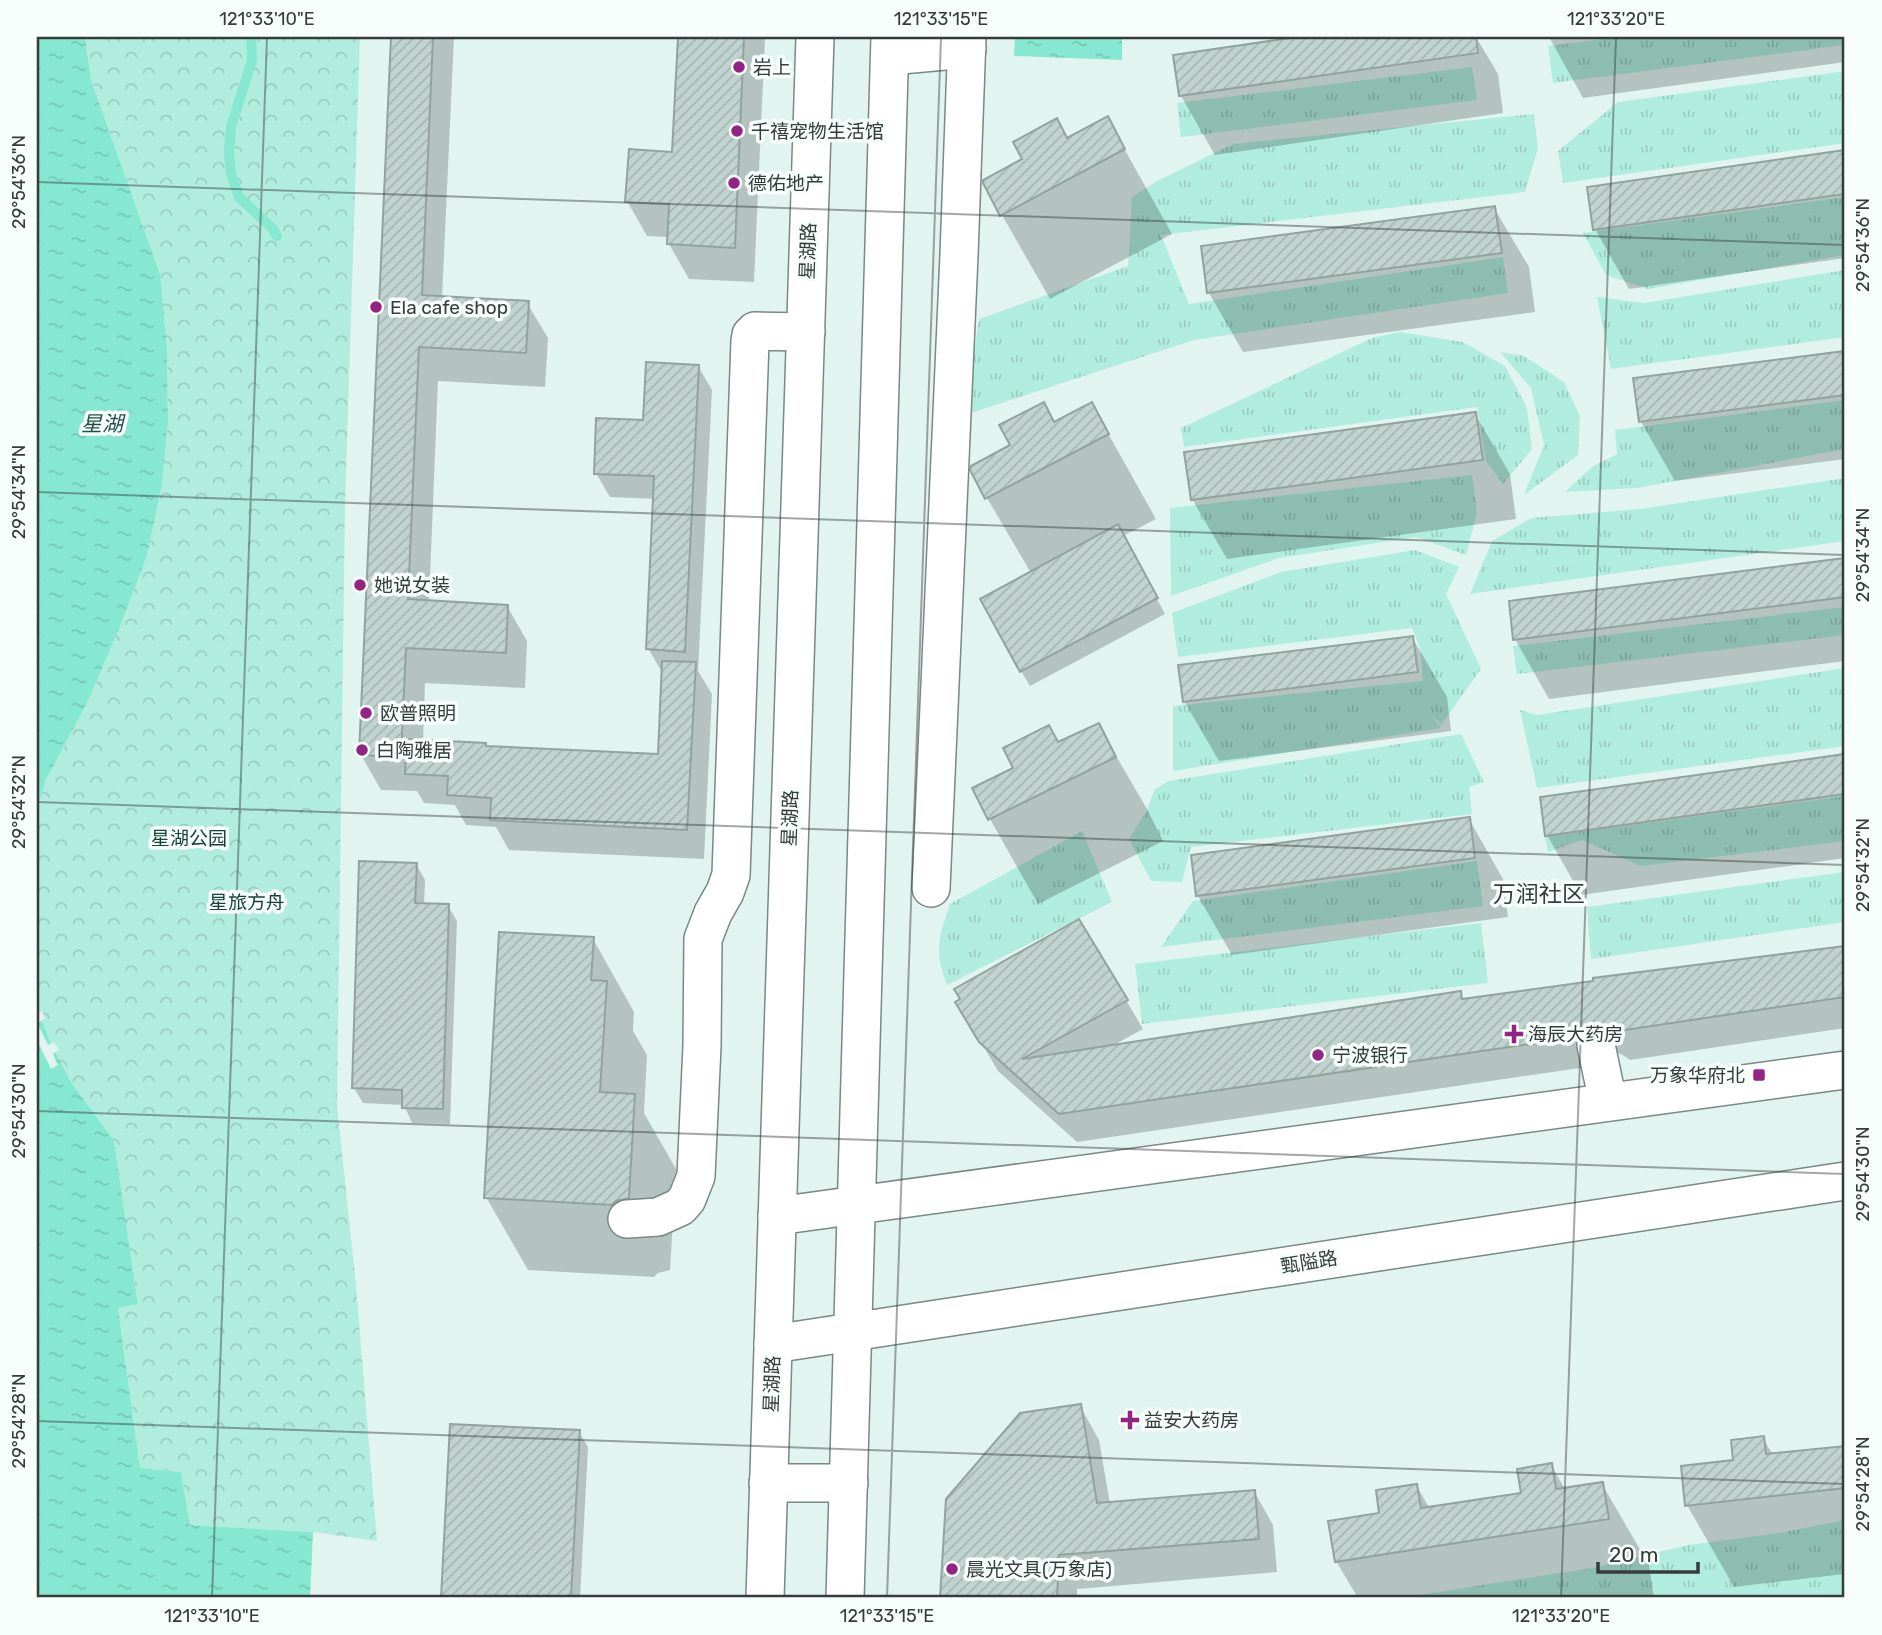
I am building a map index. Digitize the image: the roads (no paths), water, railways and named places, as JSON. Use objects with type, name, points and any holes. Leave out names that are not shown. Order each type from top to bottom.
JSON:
[{"type":"street","name":"星湖路","points":[[765,1598],[815,37]]},
{"type":"street","points":[[845,1598],[890,47],[967,43],[930,888]]},
{"type":"street","points":[[627,1219],[658,1217],[680,1207],[687,1199],[696,1176],[702,1046],[703,939],[731,875],[750,341],[755,331],[806,332]]},
{"type":"street","points":[[1596,1045],[1608,1102]]},
{"type":"street","points":[[777,1216],[1845,1070]]},
{"type":"street","name":"甄隘路","points":[[773,1344],[1845,1181]]},
{"type":"street","points":[[768,1483],[849,1483]]},
{"type":"water","name":"星湖","points":[[37,37],[85,37],[91,80],[160,274],[167,347],[168,421],[162,484],[147,556],[88,701],[46,780],[37,809]]},
{"type":"water","points":[[1015,37],[1122,37],[1122,60],[1014,56]]},
{"type":"water","points":[[37,1006],[50,1041],[71,1082],[114,1141],[138,1304],[118,1308],[140,1468],[181,1472],[190,1525],[313,1532],[310,1598],[37,1598]]},
{"type":"waterway","points":[[251,37],[252,60],[231,127],[231,174],[239,197],[277,236]]},
{"type":"place","name":"岩上","points":[[739,67]]},
{"type":"place","name":"千禧宠物生活馆","points":[[737,131]]},
{"type":"place","name":"德佑地产","points":[[734,183]]},
{"type":"place","name":"Ela cafe shop","points":[[376,307]]},
{"type":"place","name":"她说女装","points":[[360,585]]},
{"type":"place","name":"欧普照明","points":[[366,713]]},
{"type":"place","name":"白陶雅居","points":[[362,750]]},
{"type":"place","name":"海辰大药房","points":[[1514,1034]]},
{"type":"place","name":"宁波银行","points":[[1318,1055]]},
{"type":"place","name":"万象华府北","points":[[1759,1075]]},
{"type":"place","name":"益安大药房","points":[[1130,1420]]},
{"type":"place","name":"晨光文具(万象店)","points":[[952,1569]]},
{"type":"district","name":"万润社区","points":[[1539,894]]},
{"type":"park label","name":"星湖公园","points":[[189,838]]},
{"type":"park label","name":"星旅方舟","points":[[247,902]]}]
